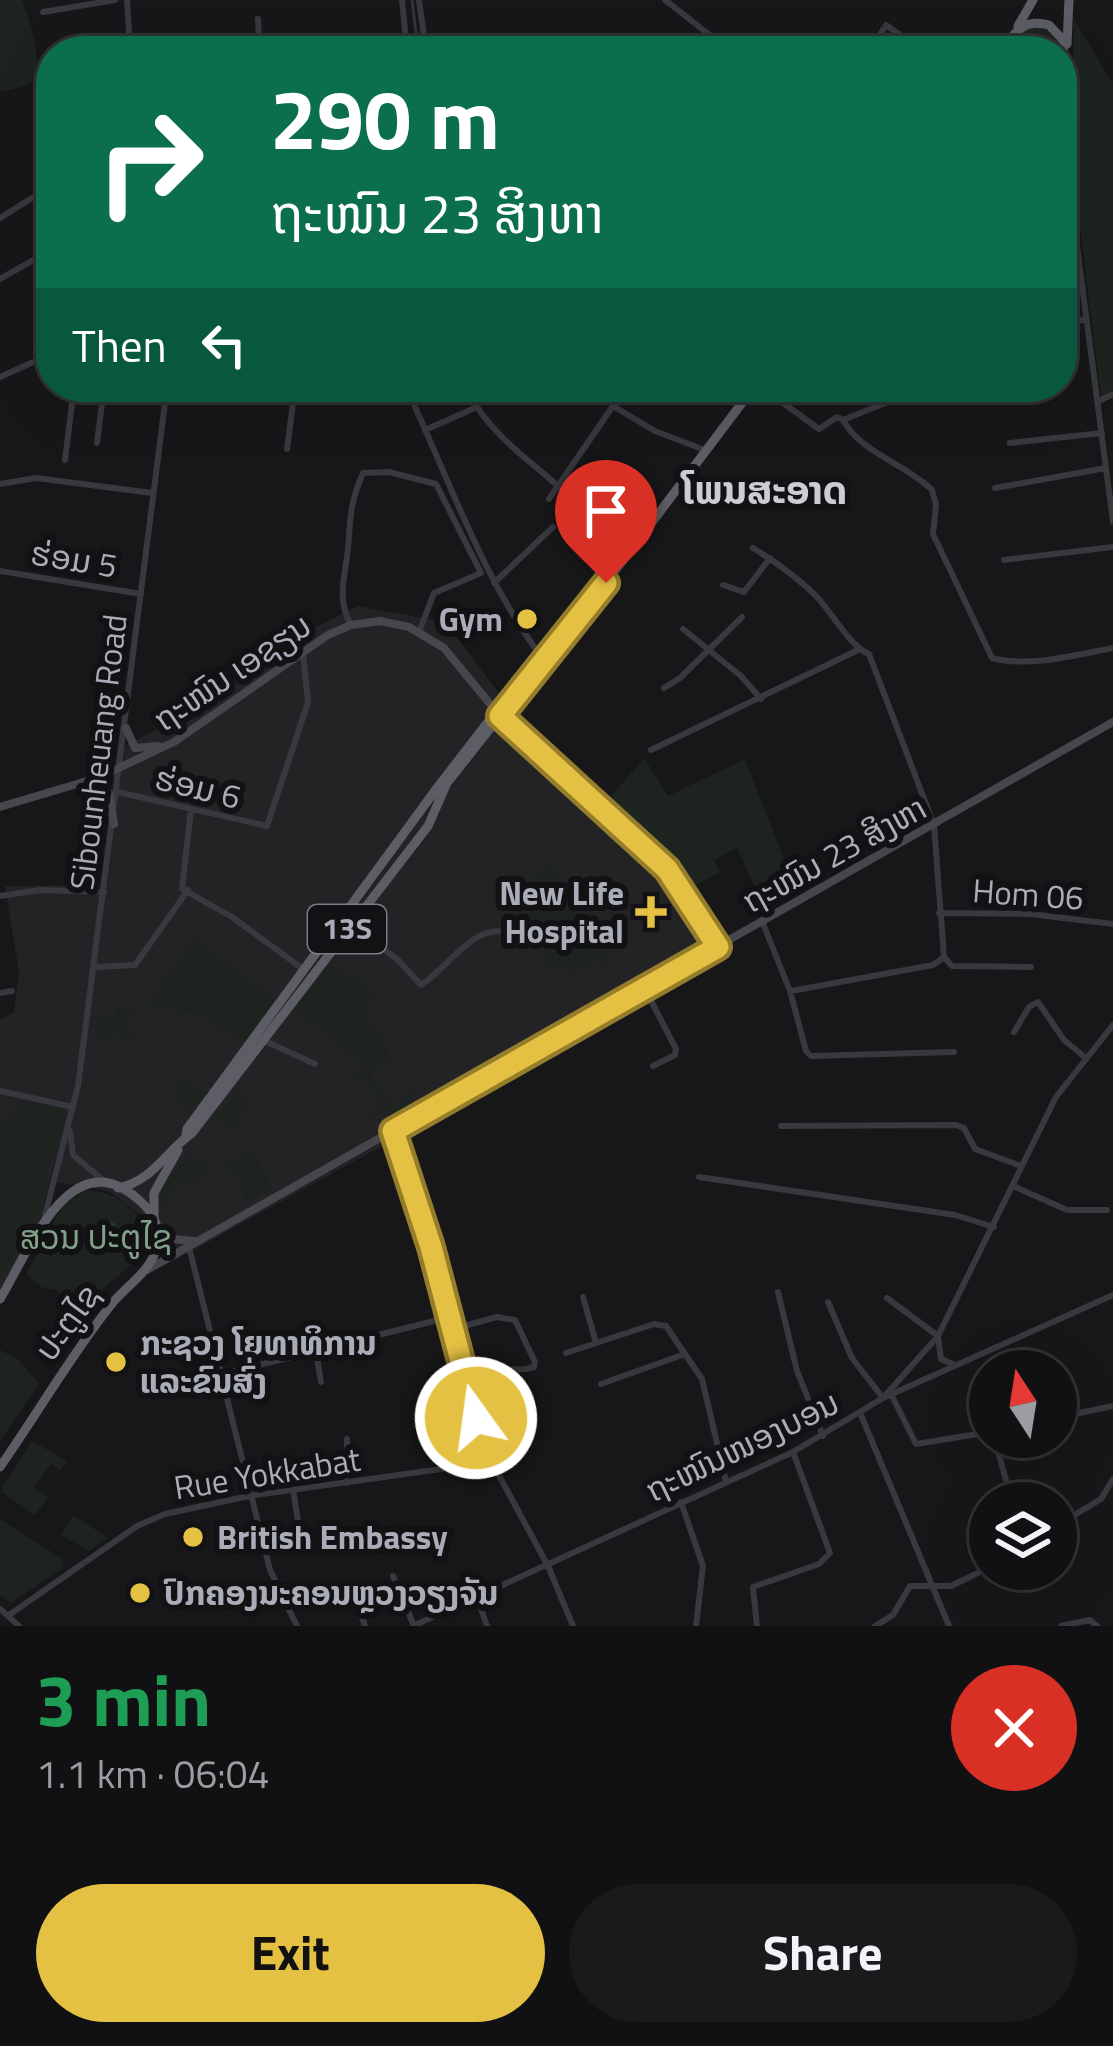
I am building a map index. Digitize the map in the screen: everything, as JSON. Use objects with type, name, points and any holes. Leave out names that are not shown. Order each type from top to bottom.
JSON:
[{"type":"highway","points":[[1013,34],[1033,0]]},
{"type":"highway","points":[[1067,36],[1069,0]]},
{"type":"highway","points":[[1013,34],[1038,22],[1061,36]]},
{"type":"highway","name":"13S","points":[[221,1089],[428,826],[447,784],[540,655],[737,402]]},
{"type":"highway","name":"13S","points":[[114,1186],[146,1178],[186,1136],[303,969],[737,402]]},
{"type":"highway","name":"13S","points":[[156,1221],[154,1193],[186,1136]]},
{"type":"highway","name":"ປະຕູໄຊ","points":[[0,1299],[64,1194],[84,1184],[114,1186]]},
{"type":"highway","points":[[114,1186],[135,1196],[156,1221]]},
{"type":"highway","name":"ປະຕູໄຊ","points":[[0,1467],[110,1306],[155,1253],[156,1221]]},
{"type":"main road","name":"ຖະໜົນ ເອຊຽນ","points":[[0,807],[70,788],[174,742],[350,625],[380,622],[419,632]]},
{"type":"main road","points":[[419,632],[444,648],[497,714],[667,869],[718,947]]},
{"type":"main road","name":"ຖະໜົນ 23 ສິງຫາ","points":[[141,1275],[1113,722]]},
{"type":"main road","points":[[126,728],[136,748],[174,742]]},
{"type":"main road","points":[[70,788],[96,785],[109,793],[114,824]]},
{"type":"main road","points":[[156,1221],[172,1239],[201,1240]]},
{"type":"street","points":[[43,12],[115,0]]},
{"type":"street","points":[[127,0],[129,36]]},
{"type":"street","points":[[402,0],[406,36]]},
{"type":"street","points":[[419,0],[424,36]]},
{"type":"street","points":[[671,2],[712,36]]},
{"type":"street","points":[[258,19],[259,36]]},
{"type":"street","points":[[879,36],[886,25],[902,36]]},
{"type":"street","points":[[0,218],[36,195]]},
{"type":"street","points":[[1077,240],[1113,522]]},
{"type":"street","points":[[0,279],[36,259]]},
{"type":"street","points":[[1077,322],[1086,320]]},
{"type":"street","points":[[0,377],[36,361]]},
{"type":"street","points":[[1099,401],[1113,394]]},
{"type":"street","points":[[65,460],[72,402]]},
{"type":"street","points":[[97,443],[102,402]]},
{"type":"street","name":"Sibounheuang Road","points":[[43,1224],[73,1107],[96,967],[165,402]]},
{"type":"street","points":[[287,449],[293,402]]},
{"type":"street","points":[[414,402],[485,572]]},
{"type":"street","points":[[549,500],[613,402]]},
{"type":"street","points":[[772,402],[816,428],[824,428],[837,417],[843,420],[849,432],[879,456],[932,490],[936,505],[931,529],[992,658],[1050,658],[1113,648]]},
{"type":"street","points":[[843,420],[888,402]]},
{"type":"street","points":[[613,406],[655,431],[702,449]]},
{"type":"street","points":[[425,430],[476,407],[506,446],[520,451],[559,487]]},
{"type":"street","points":[[1010,443],[1102,433]]},
{"type":"street","points":[[995,488],[1106,468]]},
{"type":"street","points":[[350,625],[341,600],[348,513],[363,473],[389,472],[436,484],[512,617],[540,655]]},
{"type":"street","points":[[0,484],[37,478],[152,494]]},
{"type":"street","points":[[494,583],[553,527]]},
{"type":"street","points":[[1004,560],[1113,547]]},
{"type":"street","points":[[753,548],[814,593],[858,650],[868,654],[934,825],[944,957],[952,966],[1031,968]]},
{"type":"street","points":[[722,585],[744,592],[770,558]]},
{"type":"street","name":"ຮ່ອມ 5","points":[[0,572],[141,594]]},
{"type":"street","points":[[419,632],[434,593],[485,572]]},
{"type":"street","points":[[664,688],[742,617]]},
{"type":"street","points":[[683,629],[742,676],[760,699]]},
{"type":"street","points":[[651,750],[858,650]]},
{"type":"street","name":"ຮ່ອມ 6","points":[[118,791],[267,826],[308,702],[303,653]]},
{"type":"street","points":[[191,809],[180,884],[303,969]]},
{"type":"street","points":[[0,896],[40,890],[105,892]]},
{"type":"street","points":[[96,967],[135,965],[188,890]]},
{"type":"street","name":"Hom 06","points":[[939,913],[1030,914],[1113,924]]},
{"type":"street","points":[[762,921],[811,1056],[954,1052]]},
{"type":"street","points":[[350,924],[398,960],[421,985],[481,933],[500,929],[513,934]]},
{"type":"street","points":[[790,991],[933,965],[944,957]]},
{"type":"street","points":[[645,989],[676,1049],[675,1055],[653,1066]]},
{"type":"street","points":[[0,992],[12,991]]},
{"type":"street","points":[[1014,1032],[1029,1006],[1038,1002],[1064,1040],[1086,1058]]},
{"type":"street","name":"ຖະໜົນໜອງບອນ","points":[[413,1626],[793,1452],[888,1397],[938,1336],[1056,1097],[1113,1025]]},
{"type":"street","points":[[263,1040],[315,1064]]},
{"type":"street","points":[[0,1091],[73,1107]]},
{"type":"street","points":[[70,1121],[73,1155],[114,1186]]},
{"type":"street","points":[[781,1126],[956,1125],[964,1128],[975,1150],[1022,1166]]},
{"type":"street","points":[[393,1131],[491,1462],[548,1566],[573,1626]]},
{"type":"street","points":[[699,1177],[956,1215],[994,1227]]},
{"type":"street","points":[[1013,1186],[1067,1210],[1107,1210]]},
{"type":"street","points":[[189,1246],[249,1496],[276,1583],[297,1626]]},
{"type":"street","points":[[778,1292],[797,1371],[823,1436]]},
{"type":"street","points":[[888,1397],[1113,1295]]},
{"type":"street","points":[[583,1297],[596,1343]]},
{"type":"street","points":[[886,1298],[938,1336],[941,1359],[959,1366]]},
{"type":"street","points":[[828,1302],[851,1358],[888,1397],[916,1444],[969,1437]]},
{"type":"street","points":[[220,1375],[449,1317]]},
{"type":"street","points":[[453,1329],[497,1317],[515,1320],[535,1365],[463,1370]]},
{"type":"street","points":[[566,1353],[666,1326],[702,1379],[726,1482]]},
{"type":"street","points":[[316,1351],[321,1382]]},
{"type":"street","points":[[601,1384],[685,1354]]},
{"type":"street","points":[[426,1394],[469,1392]]},
{"type":"street","points":[[1077,1414],[1113,1406]]},
{"type":"street","points":[[861,1414],[949,1626]]},
{"type":"street","points":[[347,1439],[347,1483]]},
{"type":"street","points":[[757,1626],[753,1587],[819,1564],[830,1553],[793,1452]]},
{"type":"street","name":"Rue Yokkabat","points":[[9,1615],[148,1521],[249,1496],[491,1462]]},
{"type":"street","points":[[1077,1513],[1101,1499],[1113,1479]]},
{"type":"street","points":[[293,1490],[300,1533]]},
{"type":"street","points":[[681,1502],[703,1566],[696,1626]]},
{"type":"street","points":[[393,1576],[413,1626]]},
{"type":"street","points":[[875,1626],[893,1615],[910,1586],[951,1586],[969,1577]]},
{"type":"street","points":[[238,1596],[276,1583]]},
{"type":"street","points":[[355,1593],[365,1626]]},
{"type":"street","points":[[477,1598],[488,1626]]},
{"type":"street","points":[[0,1609],[19,1626]]},
{"type":"street","points":[[1061,1626],[1090,1620],[1096,1626]]},
{"type":"shaded area","points":[[358,606],[445,622],[498,692],[678,861],[725,956],[172,1262],[144,1218],[109,1191],[54,1182],[59,1146],[39,1223],[0,1289],[0,1020],[14,1012],[19,972],[5,886],[101,885],[99,909],[123,747],[178,718],[308,631]]},
{"type":"shaded area","points":[[105,1220],[118,1233],[105,1246],[92,1233]]},
{"type":"green space","points":[[0,0],[22,0],[36,68],[28,84],[0,92]]},
{"type":"green space","points":[[1074,19],[1113,84],[1113,390],[1101,396],[1077,203]]},
{"type":"green space","points":[[1037,24],[1059,36],[1015,36]]},
{"type":"green space","points":[[644,758],[668,796],[745,759],[796,890],[764,907],[737,848],[714,861],[720,872],[689,889],[670,863],[606,802]]},
{"type":"green space","points":[[549,863],[610,959],[601,965],[597,960],[571,975],[565,961],[552,970],[531,927],[510,906]]},
{"type":"green space","points":[[195,940],[274,999],[245,1041],[199,1015],[149,1003]]},
{"type":"green space","points":[[329,964],[350,979],[353,975],[364,981],[364,988],[375,992],[362,1016],[383,1040],[389,1059],[369,1074],[394,1108],[406,1102],[405,1091],[410,1088],[414,1105],[391,1115],[371,1116],[384,1104],[366,1079],[356,1083],[353,1077],[364,1069],[359,1059],[296,1009]]},
{"type":"green space","points":[[116,1007],[133,1009],[126,1026],[134,1037],[131,1044],[124,1047],[125,1037],[113,1033],[111,1039],[96,1043],[100,1017],[114,1019]]},
{"type":"green space","points":[[182,1080],[205,1092],[193,1109],[172,1097]]},
{"type":"green space","points":[[238,1089],[247,1105],[231,1129],[216,1118]]},
{"type":"green space","points":[[22,1101],[65,1109],[34,1224],[0,1277],[0,1130]]},
{"type":"green space","points":[[251,1148],[272,1188],[248,1201],[246,1190],[227,1166]]},
{"type":"green space","points":[[186,1155],[207,1171],[197,1182],[182,1182],[164,1206],[159,1192]]},
{"type":"green space","name":"ສວນ ປະຕູໄຊ","points":[[86,1190],[125,1204],[144,1225],[146,1235],[142,1252],[86,1312],[68,1306],[57,1290],[41,1287],[26,1274],[63,1206]]},
{"type":"green space","points":[[0,1350],[18,1359],[39,1384],[0,1441]]},
{"type":"green space","points":[[32,1441],[67,1461],[60,1470],[51,1464],[34,1487],[48,1497],[35,1515],[0,1491]]},
{"type":"green space","points":[[73,1516],[108,1538],[89,1551],[61,1535]]},
{"type":"green space","points":[[0,1519],[64,1560],[65,1567],[11,1603],[0,1595]]},
{"type":"waterway","points":[[412,0],[416,36]]},
{"type":"place","name":"Gym","points":[[527,619]]},
{"type":"place","name":"New Life Hospital","points":[[651,912]]},
{"type":"place","name":"ກະຊວງ ໂຍທາທິການ ແລະຂົນສົ່ງ","points":[[116,1362]]},
{"type":"place","name":"British Embassy","points":[[193,1537]]},
{"type":"place","name":"ປົກຄອງນະຄອນຫຼວງວຽງຈັນ","points":[[140,1593]]},
{"type":"district","name":"ໂພນສະອາດ","points":[[764,490]]},
{"type":"route","points":[[476,1418],[431,1247],[393,1131],[718,947],[667,869],[500,716],[606,583]]}]
